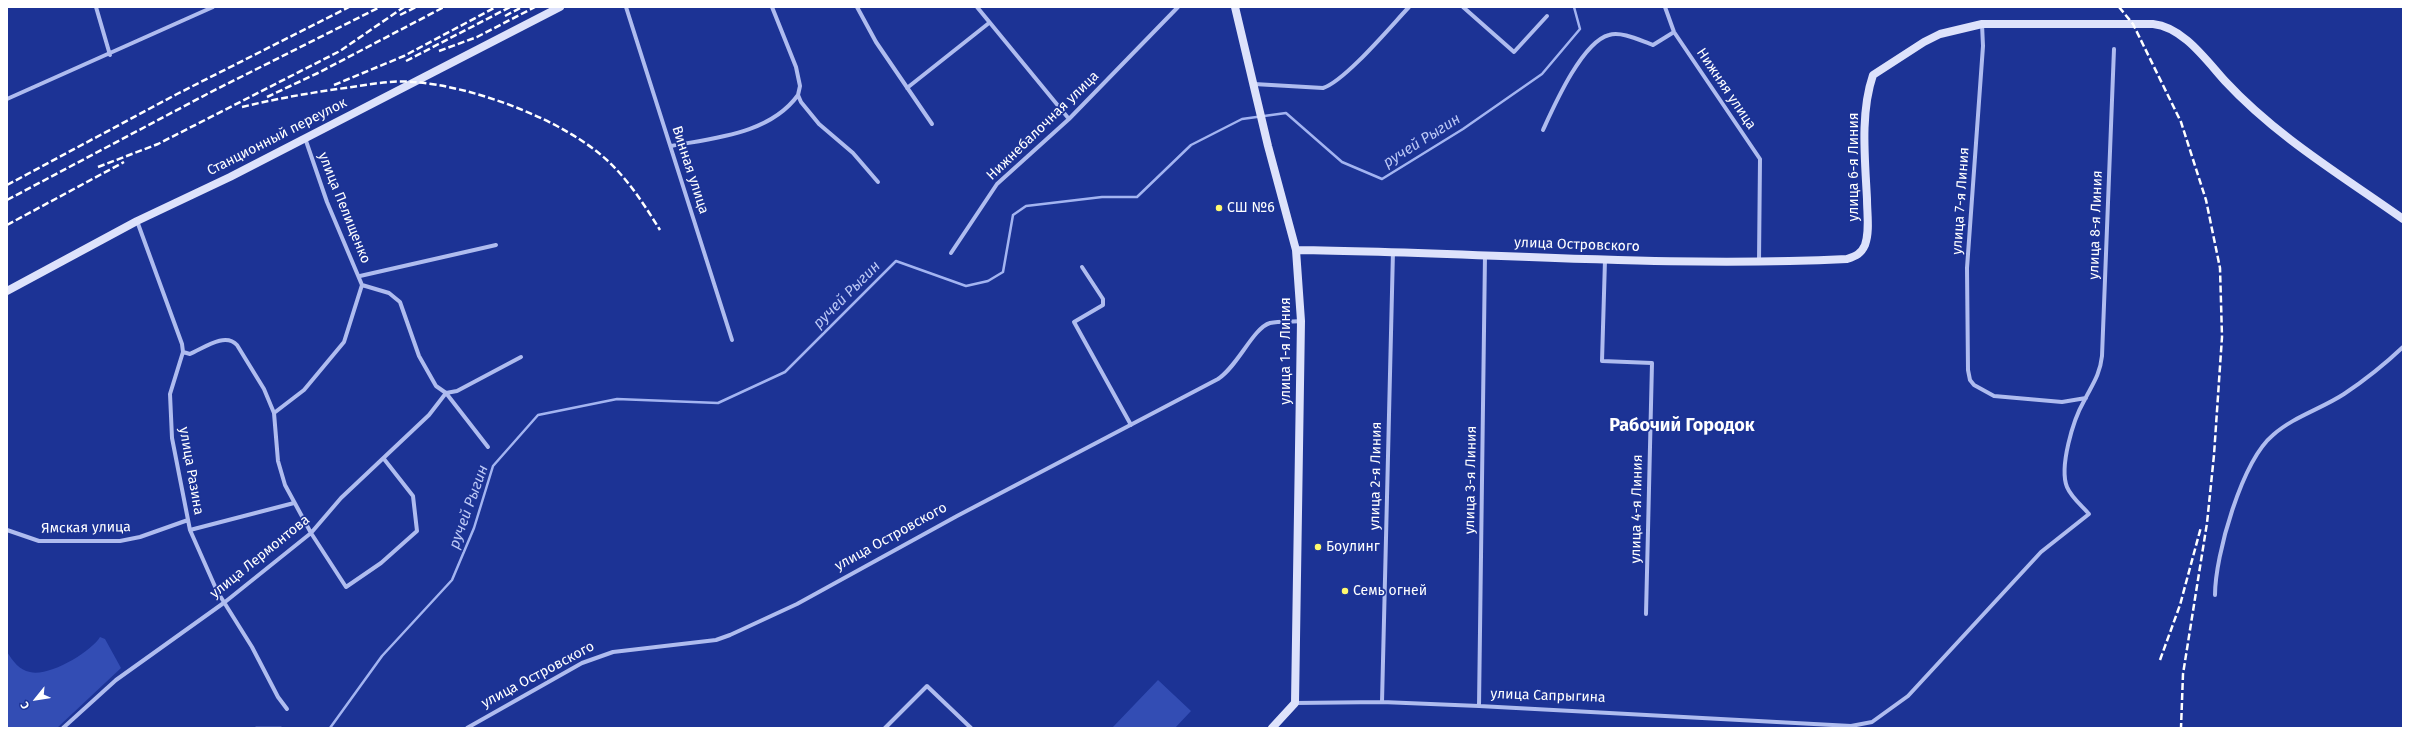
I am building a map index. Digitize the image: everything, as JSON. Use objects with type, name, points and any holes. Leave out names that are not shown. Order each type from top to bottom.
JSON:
[{"type":"street","points":[[96,7],[110,55]]},
{"type":"street","points":[[7,100],[110,55],[213,7]]},
{"type":"street","name":"Станционный переулок","points":[[7,291],[137,221],[230,177],[560,7]]},
{"type":"street","name":"Винная улица","points":[[626,7],[732,340]]},
{"type":"street","points":[[670,146],[730,135],[768,122],[788,108],[798,95],[800,86],[796,67],[772,7]]},
{"type":"street","points":[[857,7],[876,42],[932,124]]},
{"type":"street","points":[[977,7],[1070,119]]},
{"type":"street","name":"Нижнебалочная улица","points":[[951,253],[998,184],[1070,119],[1178,7]]},
{"type":"street","name":"улица 1-я Линия","points":[[1235,7],[1268,146],[1296,250],[1301,321],[1295,702]]},
{"type":"street","points":[[1254,84],[1324,88],[1330,86],[1343,76],[1409,7]]},
{"type":"street","points":[[1463,7],[1514,52],[1547,16]]},
{"type":"street","name":"Нижняя улица","points":[[1665,7],[1674,32],[1760,158],[1759,261]]},
{"type":"street","points":[[907,88],[989,23]]},
{"type":"street","points":[[1982,24],[2153,24],[2173,29],[2255,111],[2282,135],[2403,219]]},
{"type":"street","name":"улица 6-я Линия","points":[[1856,256],[1861,252],[1868,233],[1865,146],[1867,96],[1873,75],[1924,42],[1940,34],[1982,24]]},
{"type":"street","name":"улица 7-я Линия","points":[[1982,24],[1983,46],[1967,268],[1968,370],[1970,380],[1982,392],[2014,399],[2062,402],[2086,398]]},
{"type":"street","points":[[1543,130],[1569,76],[1591,47],[1601,38],[1610,34],[1619,34],[1653,45],[1674,32]]},
{"type":"street","name":"улица 8-я Линия","points":[[1835,725],[1851,726],[1872,722],[1908,696],[2041,552],[2089,514],[2068,488],[2065,478],[2069,440],[2086,398],[2100,371],[2102,356],[2114,49]]},
{"type":"street","points":[[798,95],[812,116],[853,153],[878,182]]},
{"type":"street","name":"улица Пелищенко","points":[[274,413],[304,390],[344,342],[362,285],[360,276],[327,202],[305,138]]},
{"type":"street","points":[[137,221],[182,344],[183,352],[190,354],[225,339],[233,340],[264,389],[274,413],[278,461],[285,485],[311,533],[346,587],[381,563],[417,532],[413,496],[384,459]]},
{"type":"street","points":[[360,276],[496,245]]},
{"type":"street","name":"улица Островского","points":[[1296,250],[1393,251],[1605,260],[1759,261],[1847,259],[1856,256]]},
{"type":"street","name":"улица 2-я Линия","points":[[1382,702],[1393,251]]},
{"type":"street","name":"улица 3-я Линия","points":[[1479,706],[1485,254]]},
{"type":"street","name":"улица 4-я Линия","points":[[1605,260],[1602,361],[1652,363],[1646,614]]},
{"type":"street","points":[[1082,267],[1103,299],[1103,305],[1074,322],[1131,425]]},
{"type":"street","name":"улица Пелищенко","points":[[362,285],[389,293],[400,302],[419,356],[436,386],[446,393],[488,447]]},
{"type":"street","name":"улица Островского","points":[[467,728],[582,663],[600,656],[630,649],[716,640],[797,604],[957,516],[1226,374],[1264,326],[1274,323],[1301,321]]},
{"type":"street","points":[[2215,595],[2215,577],[2221,544],[2244,478],[2266,441],[2287,425],[2344,394],[2403,347]]},
{"type":"street","name":"улица Разина","points":[[183,352],[170,394],[170,412],[172,438],[190,530],[204,564],[252,647],[278,697],[287,710]]},
{"type":"street","points":[[446,393],[457,391],[521,357]]},
{"type":"street","name":"улица Лермонтова","points":[[63,728],[116,680],[225,602],[311,533],[341,498],[429,415],[446,393]]},
{"type":"street","points":[[190,530],[294,503]]},
{"type":"street","name":"Ямская улица","points":[[7,530],[39,541],[120,541],[152,534],[188,520]]},
{"type":"street","points":[[885,728],[927,686],[971,728]]},
{"type":"street","points":[[1272,728],[1295,702]]},
{"type":"street","name":"улица Сапрыгина","points":[[1295,702],[1382,702],[1621,712],[1835,725]]},
{"type":"shaded area","points":[[100,637],[105,639],[121,668],[57,728],[7,728],[7,652],[19,667],[26,671],[38,673],[48,671],[69,662],[88,650]]},
{"type":"shaded area","points":[[1158,680],[1191,711],[1175,728],[1112,728]]},
{"type":"waterway","name":"ручей Рыгин","points":[[330,728],[382,656],[452,580],[474,528],[493,466],[538,415],[617,399],[718,403],[785,372],[896,261],[966,286],[988,281],[1003,272],[1013,215],[1026,206],[1102,197],[1137,197],[1191,145],[1242,119],[1286,113],[1342,162],[1382,179],[1463,129],[1542,74],[1580,29],[1574,7]]},
{"type":"waterway","name":"ручей Рыгин","points":[[256,728],[281,728]]},
{"type":"railway","points":[[7,185],[177,94],[349,7]]},
{"type":"railway","points":[[7,200],[209,93],[380,7]]},
{"type":"railway","points":[[98,167],[158,144],[340,51],[404,7]]},
{"type":"railway","points":[[400,15],[416,7]]},
{"type":"railway","points":[[267,97],[318,73],[444,7]]},
{"type":"railway","points":[[334,85],[404,56],[496,7]]},
{"type":"railway","points":[[406,61],[510,7]]},
{"type":"railway","points":[[505,16],[522,7]]},
{"type":"railway","points":[[439,51],[477,37],[535,7]]},
{"type":"railway","points":[[2119,7],[2133,24],[2181,122],[2206,200],[2220,268],[2222,337],[2214,455],[2207,523],[2183,674],[2181,728]]},
{"type":"railway","points":[[242,107],[311,93],[398,82],[413,82],[463,90],[490,98],[543,119],[568,132],[590,147],[609,162],[624,178],[643,203],[660,230]]},
{"type":"railway","points":[[7,225],[124,162]]},
{"type":"railway","points":[[2160,660],[2180,605],[2201,527]]},
{"type":"place","name":"СШ №6","points":[[1219,208]]},
{"type":"place","name":"Боулинг","points":[[1318,547]]},
{"type":"place","name":"Семь огней","points":[[1345,591]]},
{"type":"district","name":"Рабочий Городок","points":[[1682,426]]}]
